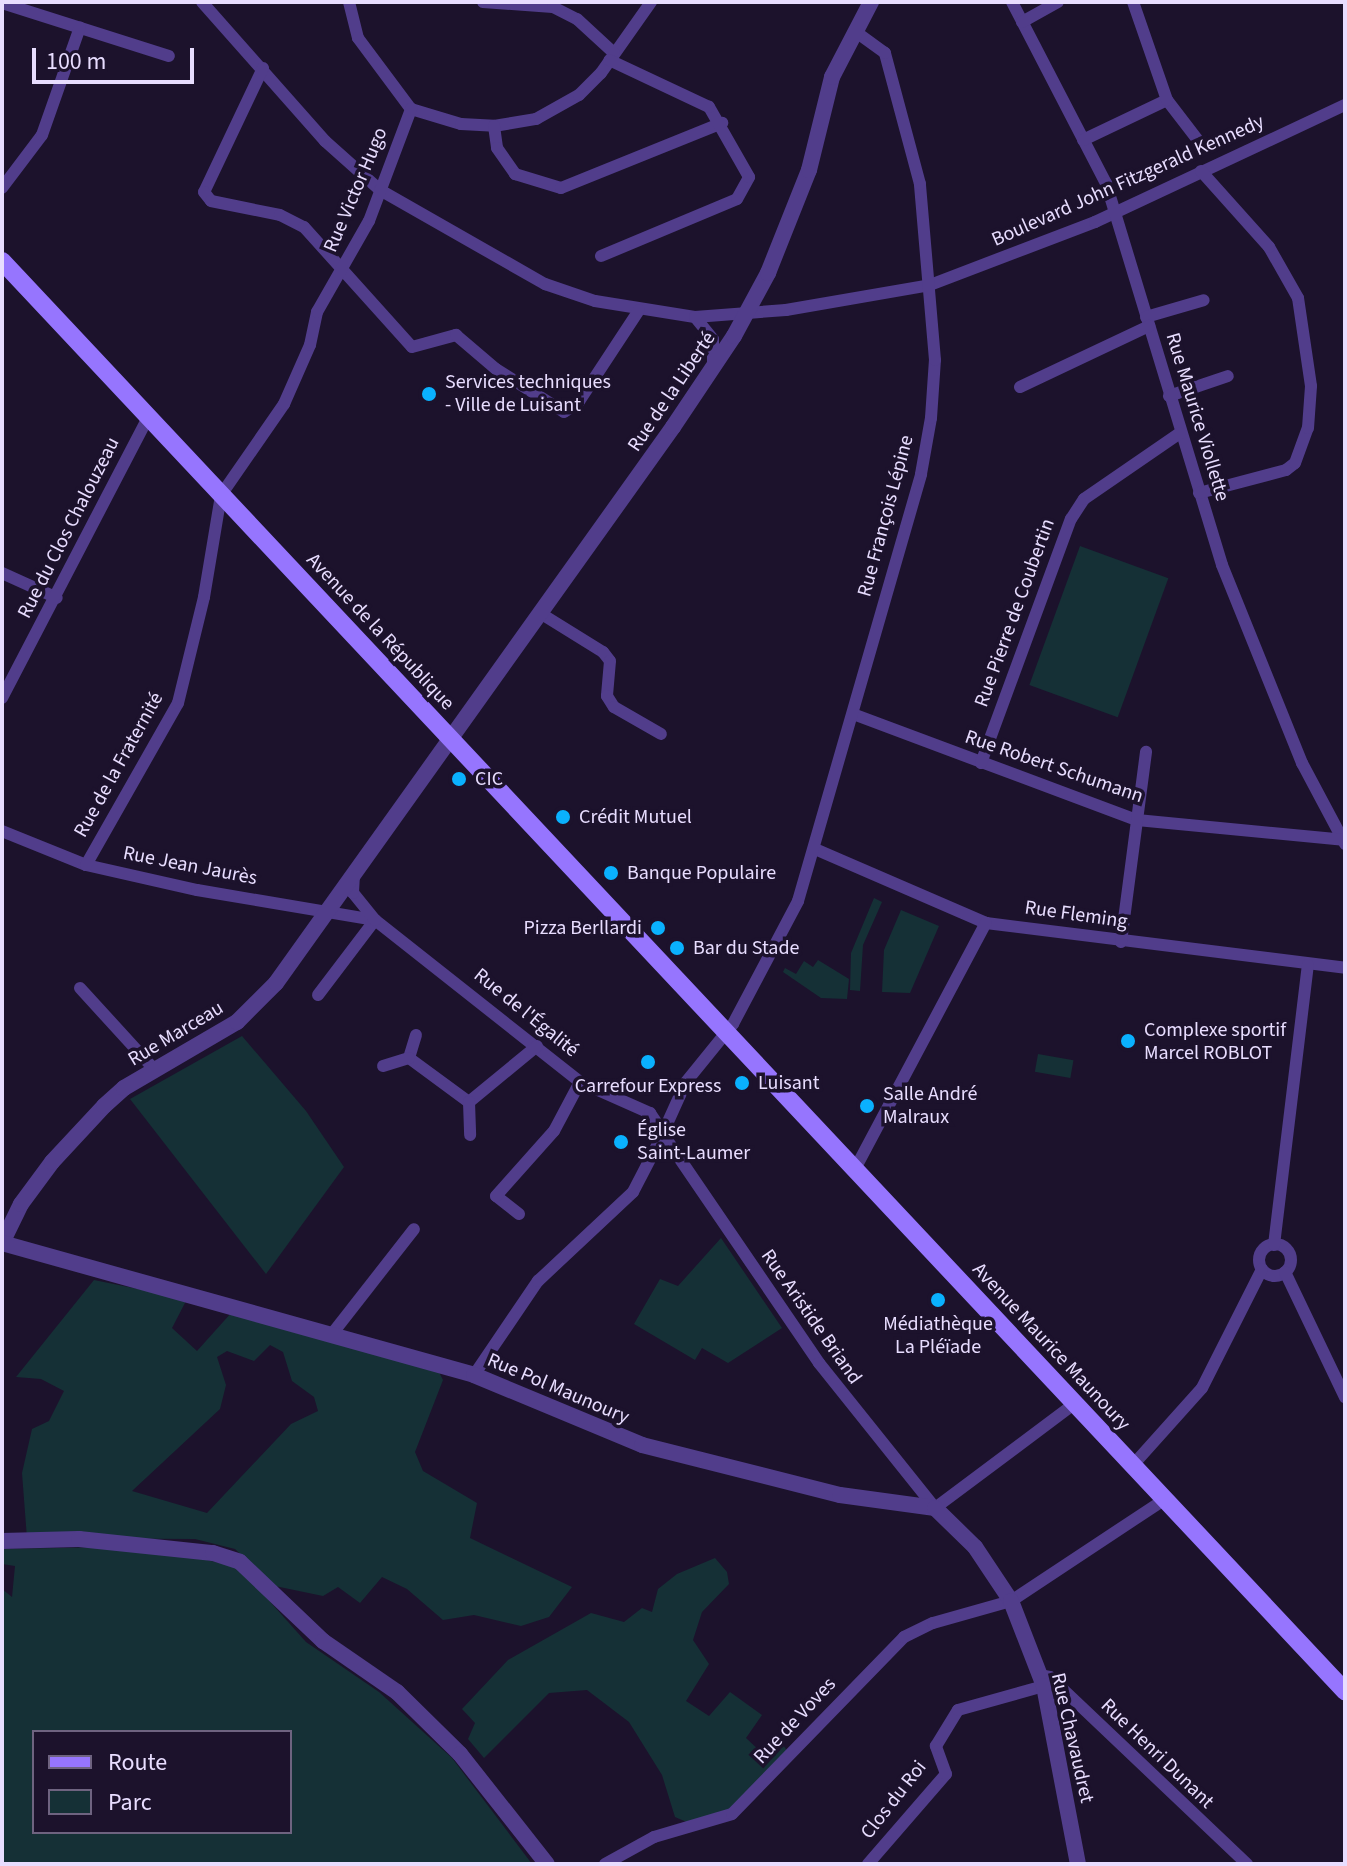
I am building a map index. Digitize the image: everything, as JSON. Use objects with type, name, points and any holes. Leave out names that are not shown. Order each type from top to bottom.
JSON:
[{"type":"main road","name":"Avenue de la République","points":[[5,269],[726,1033]]},
{"type":"main road","name":"Avenue Maurice Maunoury","points":[[726,1033],[1074,1404],[1343,1684]]},
{"type":"street","name":"Boulevard John Fitzgerald Kennedy","points":[[202,2],[325,141],[380,190],[545,284],[639,310],[695,317],[745,316],[930,285],[1113,212],[1345,105]]},
{"type":"street","points":[[349,2],[364,48],[411,109],[461,124],[494,126],[536,119],[579,95],[651,2]]},
{"type":"street","points":[[483,2],[553,7],[577,19],[611,56],[709,107],[722,123],[749,177],[737,199],[601,256]]},
{"type":"street","points":[[856,32],[871,2]]},
{"type":"street","name":"Rue Maurice Viollette","points":[[1012,2],[1106,183],[1222,565],[1302,763],[1344,842]]},
{"type":"street","points":[[1022,22],[1058,2]]},
{"type":"street","points":[[1133,2],[1167,100],[1197,139]]},
{"type":"street","points":[[2,3],[169,56]]},
{"type":"street","points":[[2,188],[42,135],[80,27]]},
{"type":"street","name":"Rue François Lépine","points":[[663,1124],[686,1082],[726,1033],[772,955],[806,875],[853,714],[931,418],[935,360],[920,184],[885,53],[856,32]]},
{"type":"street","name":"Rue de la Liberté","points":[[449,738],[712,369],[745,316],[791,221],[832,77],[856,32]]},
{"type":"street","points":[[263,68],[204,192],[211,201],[280,215],[304,227],[412,347],[456,335],[496,369],[564,412],[578,403],[639,310]]},
{"type":"street","points":[[1083,140],[1167,100]]},
{"type":"street","name":"Rue Victor Hugo","points":[[221,495],[284,404],[310,345],[317,312],[343,272],[380,190],[411,109]]},
{"type":"street","points":[[494,126],[497,148],[515,174],[561,188],[722,123]]},
{"type":"street","points":[[1199,493],[1286,470],[1295,463],[1308,428],[1311,386],[1298,298],[1269,247],[1201,171]]},
{"type":"street","points":[[1020,387],[1147,322],[1204,300]]},
{"type":"street","points":[[695,317],[713,339],[712,369]]},
{"type":"street","points":[[1169,396],[1228,376]]},
{"type":"street","name":"Rue du Clos Chalouzeau","points":[[2,698],[57,598],[148,418]]},
{"type":"street","name":"Rue Pierre de Coubertin","points":[[981,763],[1071,519],[1094,491],[1180,433]]},
{"type":"street","name":"Rue de la Fraternité","points":[[86,865],[178,703],[201,612],[221,495]]},
{"type":"street","points":[[2,573],[57,598]]},
{"type":"street","points":[[540,613],[603,652],[610,661],[607,696],[614,707],[661,734]]},
{"type":"street","name":"Rue Robert Schumann","points":[[853,714],[1137,820],[1344,842]]},
{"type":"street","name":"Rue Marceau","points":[[2,1243],[21,1204],[52,1162],[104,1106],[256,1007],[328,913],[449,738]]},
{"type":"street","points":[[1121,942],[1146,752]]},
{"type":"street","name":"Rue Jean Jaurès","points":[[2,831],[86,865],[328,913]]},
{"type":"street","name":"Rue Fleming","points":[[815,849],[986,923],[1345,968]]},
{"type":"street","name":"Rue de l'Égalité","points":[[354,875],[353,893],[375,920],[580,1082],[650,1113],[663,1124]]},
{"type":"street","name":"Rue de l'Égalité","points":[[328,913],[375,920]]},
{"type":"street","points":[[318,995],[375,920]]},
{"type":"street","points":[[855,1169],[986,923]]},
{"type":"street","points":[[1274,1245],[1308,965]]},
{"type":"street","points":[[80,988],[155,1070]]},
{"type":"street","points":[[409,1058],[416,1035]]},
{"type":"street","points":[[469,1102],[537,1046]]},
{"type":"street","points":[[409,1058],[469,1102]]},
{"type":"street","points":[[383,1066],[409,1058]]},
{"type":"street","points":[[519,1214],[496,1196],[554,1131],[580,1082]]},
{"type":"street","points":[[469,1102],[470,1135]]},
{"type":"street","points":[[474,1375],[538,1281],[633,1192],[664,1140],[655,1134],[663,1124]]},
{"type":"street","name":"Rue Aristide Briand","points":[[664,1140],[819,1363],[935,1508]]},
{"type":"street","points":[[332,1334],[414,1229]]},
{"type":"street","name":"Rue Pol Maunoury","points":[[2,1243],[85,1270],[332,1334],[474,1375],[642,1445],[840,1495],[935,1508]]},
{"type":"street","points":[[1133,1465],[1202,1388],[1262,1269],[1261,1253],[1274,1245]]},
{"type":"street","points":[[1274,1245],[1290,1254],[1285,1272],[1343,1390]]},
{"type":"street","points":[[1262,1269],[1275,1276],[1285,1272]]},
{"type":"street","points":[[935,1508],[1074,1404]]},
{"type":"street","name":"Rue de Voves","points":[[605,1864],[654,1837],[732,1814],[904,1637],[933,1623],[1011,1601],[1165,1499]]},
{"type":"street","name":"Rue Chavaudret","points":[[935,1508],[975,1547],[1011,1601],[1042,1680],[1078,1864]]},
{"type":"street","points":[[2,1541],[79,1539],[213,1553],[240,1562],[323,1641],[408,1702],[460,1754],[547,1864]]},
{"type":"street","name":"Rue Henri Dunant","points":[[1042,1680],[1050,1677],[1247,1864]]},
{"type":"street","name":"Clos du Roi","points":[[868,1864],[946,1774],[936,1746],[958,1710],[1042,1680]]},
{"type":"green space","points":[[1080,546],[1168,578],[1118,717],[1029,685]]},
{"type":"green space","points":[[874,898],[882,902],[863,945],[860,991],[850,990],[851,953]]},
{"type":"green space","points":[[901,910],[939,926],[910,993],[882,992],[884,950]]},
{"type":"green space","points":[[818,960],[849,979],[847,999],[821,998],[783,972],[785,968],[796,974],[804,961],[813,967]]},
{"type":"green space","points":[[242,1036],[306,1111],[344,1167],[266,1274],[130,1099]]},
{"type":"green space","points":[[1038,1054],[1073,1060],[1070,1078],[1035,1072]]},
{"type":"green space","points":[[721,1238],[782,1328],[728,1363],[702,1348],[695,1360],[634,1324],[660,1279],[678,1286]]},
{"type":"green space","points":[[94,1280],[187,1299],[172,1328],[197,1351],[232,1312],[437,1368],[443,1380],[415,1452],[423,1471],[477,1503],[470,1538],[572,1587],[549,1617],[521,1626],[474,1615],[443,1620],[407,1589],[382,1577],[360,1603],[338,1587],[323,1596],[275,1586],[235,1549],[195,1539],[27,1538],[22,1473],[32,1429],[49,1421],[64,1391],[41,1379],[16,1377]],"holes":[[[270,1345],[283,1352],[292,1381],[314,1397],[318,1411],[291,1424],[207,1513],[132,1491],[220,1409],[226,1385],[217,1357],[227,1351],[254,1361]]]},
{"type":"green space","points":[[113,1547],[195,1557],[240,1568],[306,1642],[379,1692],[452,1758],[532,1864],[2,1864],[2,1589],[12,1597],[15,1566],[2,1564],[2,1549]]},
{"type":"green space","points":[[715,1558],[727,1572],[729,1584],[702,1612],[693,1640],[709,1664],[686,1701],[709,1716],[730,1692],[762,1715],[746,1738],[762,1753],[780,1740],[789,1754],[726,1812],[689,1823],[675,1817],[662,1775],[629,1722],[587,1690],[549,1693],[484,1758],[468,1739],[475,1723],[462,1709],[508,1660],[591,1613],[624,1622],[642,1608],[652,1612],[658,1589],[677,1574]]},
{"type":"place","name":"Services techniques - Ville de Luisant","points":[[429,394]]},
{"type":"place","name":"CIC","points":[[459,779]]},
{"type":"place","name":"Crédit Mutuel","points":[[563,817]]},
{"type":"place","name":"Banque Populaire","points":[[611,873]]},
{"type":"place","name":"Pizza Berllardi","points":[[658,928]]},
{"type":"place","name":"Bar du Stade","points":[[677,948]]},
{"type":"place","name":"Complexe sportif Marcel ROBLOT","points":[[1128,1041]]},
{"type":"place","name":"Carrefour Express","points":[[648,1062]]},
{"type":"place","name":"Luisant","points":[[742,1083]]},
{"type":"place","name":"Salle André Malraux","points":[[867,1106]]},
{"type":"place","name":"Église Saint-Laumer","points":[[621,1142]]},
{"type":"place","name":"Médiathèque La Pléïade","points":[[938,1300]]}]
